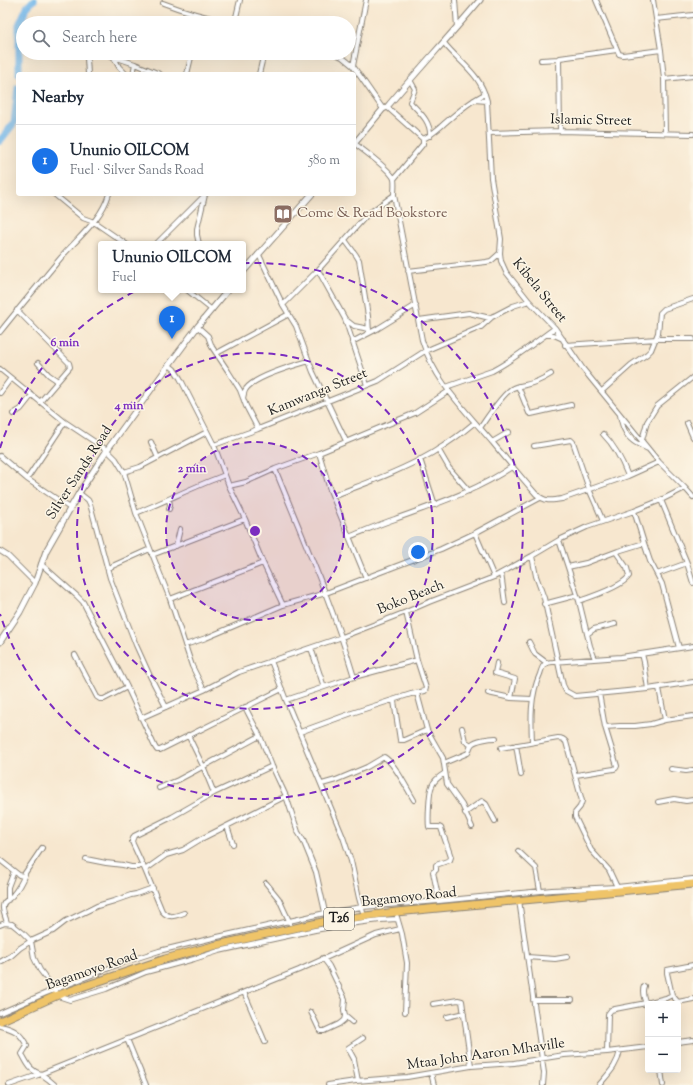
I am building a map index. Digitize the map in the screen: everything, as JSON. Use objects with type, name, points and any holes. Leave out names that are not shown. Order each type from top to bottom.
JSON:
[{"type":"highway","name":"Bagamoyo Road","points":[[0,1021],[56,992],[166,963],[217,945],[327,921],[364,916],[396,916],[519,900],[693,884]]},
{"type":"street","points":[[236,16],[240,0]]},
{"type":"street","points":[[356,51],[366,0]]},
{"type":"street","points":[[455,0],[458,27]]},
{"type":"street","points":[[356,142],[444,43],[480,0]]},
{"type":"street","points":[[596,0],[619,54],[624,55],[662,50]]},
{"type":"street","points":[[653,0],[662,50],[665,133]]},
{"type":"street","points":[[162,3],[201,16]]},
{"type":"street","points":[[656,19],[693,15]]},
{"type":"street","name":"Kibela Street","points":[[444,43],[481,84],[487,101],[491,178],[501,240],[501,261],[506,272],[529,301],[555,328],[563,339],[565,345],[583,369],[659,462],[693,497]]},
{"type":"street","points":[[541,60],[559,60],[560,58],[617,50]]},
{"type":"street","points":[[87,60],[88,72]]},
{"type":"street","points":[[115,60],[124,72]]},
{"type":"street","points":[[124,60],[155,72]]},
{"type":"street","points":[[187,72],[190,60]]},
{"type":"street","points":[[259,72],[262,60]]},
{"type":"street","points":[[346,60],[353,66],[385,108],[423,139]]},
{"type":"street","points":[[353,66],[354,60]]},
{"type":"street","points":[[559,60],[560,131]]},
{"type":"street","points":[[133,72],[135,64]]},
{"type":"street","points":[[664,79],[693,76]]},
{"type":"street","points":[[410,80],[415,88],[410,102],[427,121],[430,136]]},
{"type":"street","points":[[423,139],[430,136],[451,117],[485,94]]},
{"type":"street","points":[[474,100],[487,101]]},
{"type":"street","name":"Islamic Street","points":[[489,133],[560,131],[693,134]]},
{"type":"street","points":[[394,180],[423,144],[423,139]]},
{"type":"street","points":[[356,146],[386,169],[392,175],[394,180],[394,195],[422,340],[425,351],[433,368],[474,423],[480,428],[536,494],[540,498],[551,501],[562,499],[628,476],[659,462]]},
{"type":"street","points":[[283,305],[318,270],[368,214],[394,195]]},
{"type":"street","points":[[56,196],[83,218],[94,222],[122,241]]},
{"type":"street","points":[[0,332],[60,258],[94,222],[109,196]]},
{"type":"street","points":[[159,241],[204,196]]},
{"type":"street","points":[[198,241],[197,229],[205,196]]},
{"type":"street","points":[[246,269],[310,196]]},
{"type":"street","points":[[345,240],[359,260],[369,331]]},
{"type":"street","points":[[408,271],[486,262],[491,261],[500,253]]},
{"type":"street","points":[[259,255],[283,305],[296,326],[313,372],[346,441]]},
{"type":"street","points":[[318,270],[345,319],[367,385]]},
{"type":"street","points":[[191,293],[212,310]]},
{"type":"street","points":[[196,297],[197,293]]},
{"type":"street","name":"Silver Sands Road","points":[[0,641],[20,612],[35,583],[46,551],[79,493],[107,450],[169,365],[226,293]]},
{"type":"street","points":[[602,391],[647,354],[656,339],[660,314],[664,309],[693,299]]},
{"type":"street","name":"Kamwanga Street","points":[[214,446],[378,381],[425,351],[481,327],[493,316],[529,301]]},
{"type":"street","points":[[352,342],[416,305]]},
{"type":"street","points":[[17,310],[69,364],[70,367],[40,402]]},
{"type":"street","points":[[419,320],[469,313],[490,318],[493,316]]},
{"type":"street","points":[[217,353],[289,314]]},
{"type":"street","points":[[345,319],[354,326],[369,331]]},
{"type":"street","points":[[198,327],[208,336],[210,344],[238,388],[258,429]]},
{"type":"street","points":[[446,387],[499,368],[555,328]]},
{"type":"street","points":[[546,335],[554,335],[563,339]]},
{"type":"street","points":[[565,345],[656,339],[693,339]]},
{"type":"street","points":[[243,398],[245,391],[251,384],[262,378],[309,360]]},
{"type":"street","points":[[38,363],[58,381]]},
{"type":"street","points":[[169,365],[174,369],[180,378],[214,446],[229,486],[283,605]]},
{"type":"street","points":[[0,369],[65,422],[107,450],[116,459],[124,472],[136,513],[170,599],[192,666],[204,690]]},
{"type":"street","points":[[480,428],[505,394],[512,388],[537,382],[551,374]]},
{"type":"street","points":[[642,440],[647,422],[656,406],[693,377]]},
{"type":"street","points":[[0,393],[11,378]]},
{"type":"street","points":[[518,386],[528,413],[531,414],[571,405]]},
{"type":"street","points":[[238,388],[247,388]]},
{"type":"street","points":[[229,486],[246,482],[275,469],[319,453],[415,412],[449,391]]},
{"type":"street","points":[[13,414],[21,409],[32,395]]},
{"type":"street","points":[[619,413],[624,430],[629,437],[636,443],[650,450]]},
{"type":"street","points":[[27,479],[65,422]]},
{"type":"street","points":[[333,496],[386,475],[420,459],[458,437],[474,423]]},
{"type":"street","points":[[687,423],[693,437]]},
{"type":"street","points":[[124,472],[140,467],[207,432]]},
{"type":"street","points":[[492,442],[509,432]]},
{"type":"street","points":[[603,434],[611,443],[621,459],[628,476]]},
{"type":"street","points":[[534,446],[571,440],[574,442],[589,489],[603,521]]},
{"type":"street","points":[[151,442],[158,458]]},
{"type":"street","points":[[438,449],[449,468],[469,491]]},
{"type":"street","points":[[319,453],[333,496],[366,578]]},
{"type":"street","points":[[0,456],[27,479],[70,508]]},
{"type":"street","points":[[420,459],[435,505]]},
{"type":"street","points":[[349,537],[481,486],[498,477],[513,466]]},
{"type":"street","points":[[275,469],[326,593],[342,637],[354,677]]},
{"type":"street","points":[[136,513],[205,482],[225,475]]},
{"type":"street","name":"Boko Beach","points":[[141,718],[204,690],[239,672],[342,637],[494,577],[559,540],[587,527],[661,500],[685,488]]},
{"type":"street","points":[[79,493],[88,500],[90,504],[110,578],[136,645],[166,707]]},
{"type":"street","points":[[185,644],[206,638],[283,605],[326,593],[441,549],[475,533],[540,498]]},
{"type":"street","points":[[169,499],[169,509]]},
{"type":"street","points":[[661,500],[687,563],[693,583]]},
{"type":"street","points":[[634,511],[650,561],[662,584],[679,648]]},
{"type":"street","points":[[152,555],[245,519]]},
{"type":"street","points":[[176,546],[180,529]]},
{"type":"street","points":[[475,533],[494,577]]},
{"type":"street","points":[[559,540],[595,659]]},
{"type":"street","points":[[568,568],[644,543]]},
{"type":"street","points":[[108,568],[150,549]]},
{"type":"street","points":[[0,551],[8,556],[35,583]]},
{"type":"street","points":[[544,604],[574,596],[578,599],[608,589],[627,579],[629,576],[627,568],[616,552]]},
{"type":"street","points":[[532,556],[536,576],[544,598],[544,604],[563,685],[566,690],[575,696],[659,688],[693,682]]},
{"type":"street","points":[[170,599],[263,563]]},
{"type":"street","points":[[657,574],[687,563]]},
{"type":"street","points":[[41,564],[83,602],[127,687],[157,750],[160,750],[282,690]]},
{"type":"street","points":[[501,573],[505,603]]},
{"type":"street","points":[[300,732],[352,713],[411,694],[424,692],[426,689],[417,660],[406,612]]},
{"type":"street","points":[[587,634],[594,629],[615,624]]},
{"type":"street","points":[[529,642],[535,654],[547,663]]},
{"type":"street","points":[[532,742],[532,699],[537,679],[542,668],[547,663],[642,654],[693,646]]},
{"type":"street","points":[[311,648],[324,687]]},
{"type":"street","points":[[642,654],[648,689]]},
{"type":"street","points":[[75,655],[98,698],[104,698],[127,687]]},
{"type":"street","points":[[286,700],[354,677],[417,660]]},
{"type":"street","points":[[271,661],[344,837],[364,916]]},
{"type":"street","points":[[497,663],[495,672],[515,680],[511,698]]},
{"type":"street","points":[[659,688],[665,720]]},
{"type":"street","points":[[488,693],[511,698],[532,699]]},
{"type":"street","points":[[576,775],[614,769],[617,767],[605,728],[599,693]]},
{"type":"street","points":[[417,694],[427,730],[439,750],[444,763],[446,784],[462,805],[472,827]]},
{"type":"street","points":[[394,700],[400,740],[404,740],[427,730]]},
{"type":"street","points":[[245,708],[260,736],[286,796],[298,832],[303,840],[317,876],[327,921]]},
{"type":"street","points":[[605,728],[651,724],[665,720],[693,716]]},
{"type":"street","points":[[462,728],[466,741],[470,745]]},
{"type":"street","points":[[188,736],[214,793]]},
{"type":"street","points":[[159,788],[178,780],[260,736]]},
{"type":"street","points":[[444,763],[468,754],[470,745],[475,742],[496,738]]},
{"type":"street","points":[[501,748],[558,738],[562,738],[566,742],[582,801],[580,808],[575,813],[575,817],[591,850],[609,870],[616,887]]},
{"type":"street","points":[[516,745],[521,775]]},
{"type":"street","points":[[322,784],[336,780],[384,758],[390,762],[399,774],[414,800]]},
{"type":"street","points":[[184,914],[172,917],[165,914],[162,910],[144,867],[132,844],[134,836],[172,817],[214,793],[272,766]]},
{"type":"street","points":[[671,769],[686,771],[693,770]]},
{"type":"street","points":[[439,901],[433,872],[436,870],[436,865],[450,860],[451,857],[441,828],[429,827],[428,814],[431,787],[434,782],[445,773]]},
{"type":"street","points":[[86,859],[138,868],[144,867],[166,855],[183,850],[286,796]]},
{"type":"street","points":[[658,802],[674,799],[686,801],[693,800]]},
{"type":"street","points":[[465,813],[482,801],[486,804],[495,820]]},
{"type":"street","points":[[227,826],[233,844]]},
{"type":"street","points":[[7,923],[3,907],[5,902],[16,890],[42,848]]},
{"type":"street","points":[[518,851],[536,868],[540,891]]},
{"type":"street","points":[[0,860],[22,876],[25,874]]},
{"type":"street","points":[[8,900],[8,887],[14,871]]},
{"type":"street","points":[[0,1013],[56,992],[122,963],[159,951],[325,913],[362,907],[540,891],[616,887],[693,880]]},
{"type":"street","points":[[266,883],[279,899],[292,929]]},
{"type":"street","points":[[0,962],[11,956],[20,948],[53,932],[66,922],[97,906],[153,888]]},
{"type":"street","points":[[519,900],[544,1073],[543,1085]]},
{"type":"street","points":[[166,963],[315,930],[396,916],[402,934],[408,963],[405,1012]]},
{"type":"street","points":[[0,925],[7,923],[12,924],[31,942],[34,958],[40,970],[56,992]]},
{"type":"street","points":[[9,1085],[41,1074],[299,970],[376,935],[400,929]]},
{"type":"street","points":[[527,957],[566,957]]},
{"type":"street","points":[[311,1012],[320,1031],[324,1031],[339,1024],[344,1020],[345,1016],[345,1000],[329,966],[323,958]]},
{"type":"street","points":[[693,965],[667,970],[672,995],[678,1002],[693,999]]},
{"type":"street","points":[[644,986],[642,988],[645,1001]]},
{"type":"street","points":[[244,992],[265,1042]]},
{"type":"street","points":[[654,1001],[672,995]]},
{"type":"street","points":[[434,1004],[460,1000],[462,1001],[471,1066]]},
{"type":"street","points":[[533,1000],[572,1000]]},
{"type":"street","points":[[607,1052],[609,1012],[615,1008],[645,1003]]},
{"type":"street","points":[[447,1017],[464,1012]]},
{"type":"street","points":[[345,1016],[352,1022]]},
{"type":"street","points":[[0,1026],[15,1030],[19,1033],[27,1046],[22,1054],[32,1070],[41,1074],[55,1085]]},
{"type":"street","points":[[357,1083],[354,1059],[348,1048],[363,1038]]},
{"type":"street","points":[[127,1039],[146,1085]]},
{"type":"street","points":[[681,1042],[693,1040]]},
{"type":"street","name":"Mtaa John Aaron Mhaville","points":[[328,1085],[407,1077],[471,1066],[514,1063],[564,1055],[620,1051],[645,1047]]},
{"type":"street","points":[[599,1085],[618,1060],[620,1051]]},
{"type":"street","points":[[431,1073],[434,1085]]},
{"type":"street","points":[[661,1073],[662,1085]]},
{"type":"waterway","points":[[23,16],[27,7],[34,0]]},
{"type":"waterway","points":[[19,60],[19,72]]},
{"type":"waterway","points":[[0,141],[14,123],[16,106]]},
{"type":"place","name":"Come & Read Bookstore","points":[[283,214]]},
{"type":"place","name":"Ununio OILCOM","points":[[172,339]]}]
